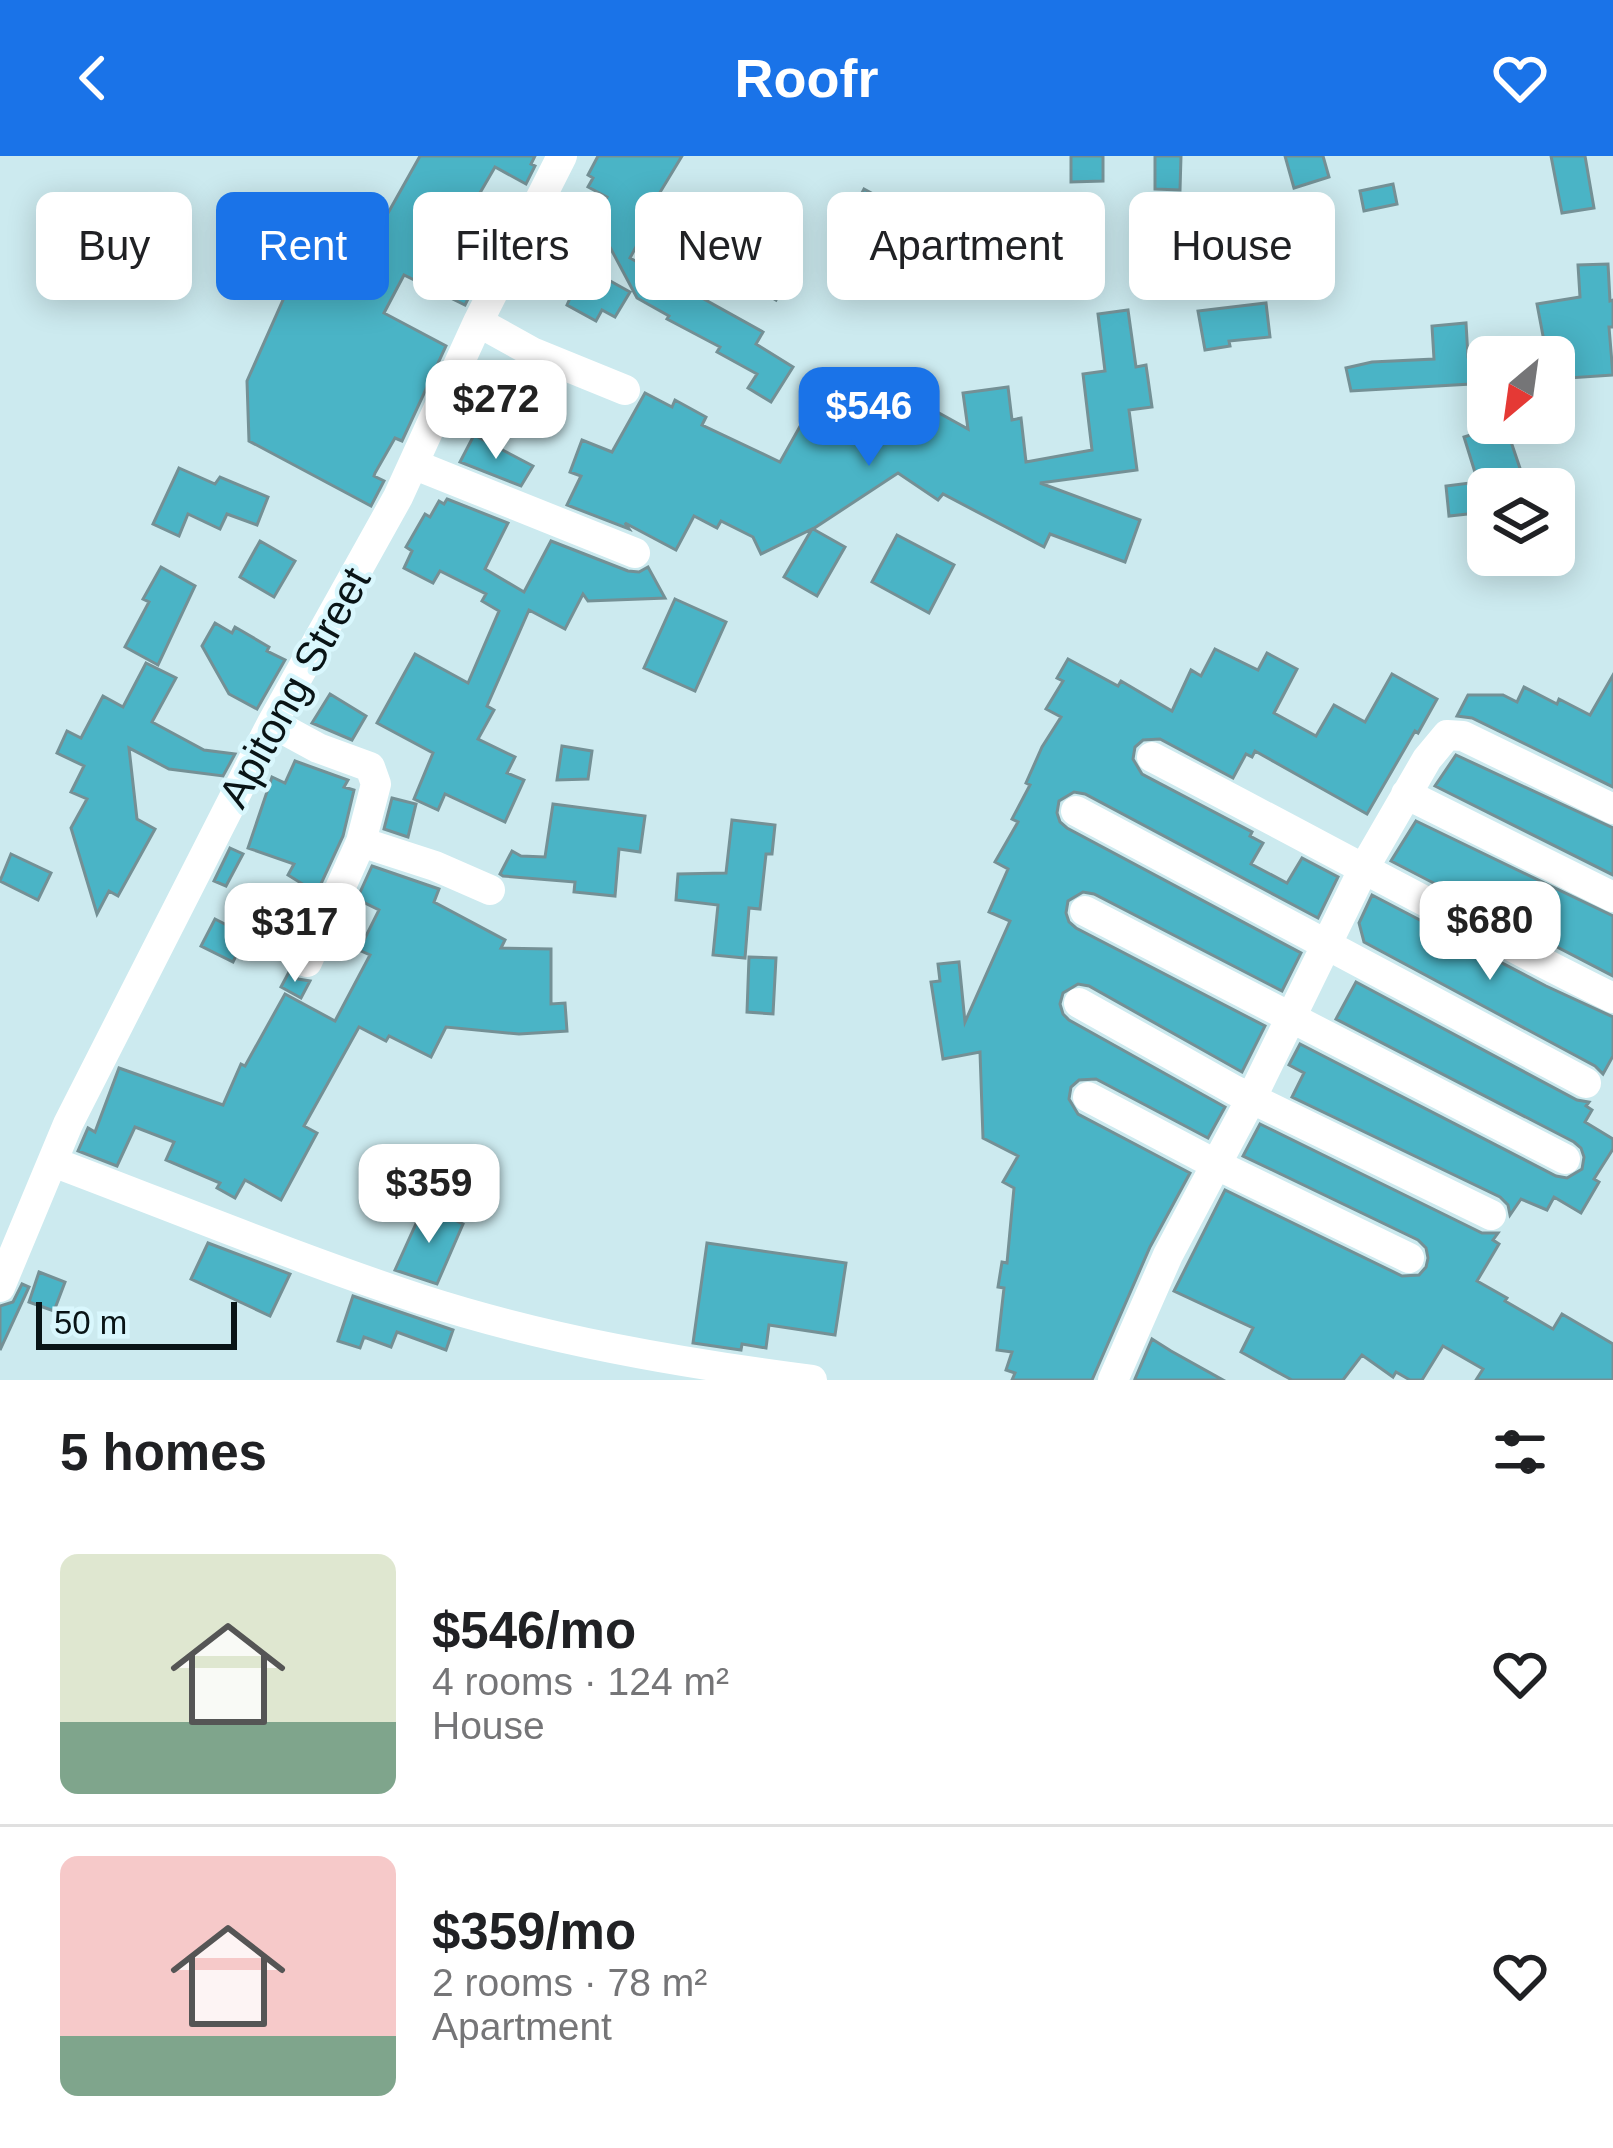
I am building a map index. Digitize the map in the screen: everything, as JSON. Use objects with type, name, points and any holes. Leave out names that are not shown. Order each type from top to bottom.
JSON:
[{"type":"street","name":"Apitong Street","points":[[0,1286],[68,1124],[272,723],[398,497],[478,322],[562,156]]},
{"type":"street","points":[[478,322],[534,352],[625,390]]},
{"type":"street","points":[[413,464],[635,553]]},
{"type":"street","points":[[272,723],[318,748],[370,767],[376,784],[361,842],[307,962]]},
{"type":"street","points":[[1113,1380],[1168,1255],[1364,868],[1427,759],[1447,735],[1463,736],[1613,809]]},
{"type":"street","points":[[1152,757],[1613,998]]},
{"type":"street","points":[[1406,794],[1613,897]]},
{"type":"street","points":[[1076,811],[1586,1083]]},
{"type":"street","points":[[361,842],[490,890]]},
{"type":"street","points":[[1085,911],[1564,1159]]},
{"type":"street","points":[[1079,1003],[1251,1099],[1491,1215]]},
{"type":"street","points":[[1088,1097],[1409,1258]]},
{"type":"street","points":[[52,1162],[422,1300],[567,1339],[705,1366],[812,1380]]},
{"type":"building","points":[[420,156],[535,156],[526,184],[495,167],[481,192],[413,192],[413,279],[404,275],[384,313],[446,346],[402,441],[395,438],[375,473],[384,481],[371,506],[249,441],[247,381],[283,300],[389,300],[389,211]]},
{"type":"building","points":[[598,156],[682,156],[660,192],[635,192],[635,249],[630,258],[635,261],[635,294],[611,249],[611,192],[588,187],[593,178],[588,175]]},
{"type":"building","points":[[1071,156],[1103,156],[1103,181],[1071,182]]},
{"type":"building","points":[[1155,156],[1181,156],[1180,190],[1155,189]]},
{"type":"building","points":[[1285,156],[1323,156],[1329,177],[1294,188]]},
{"type":"building","points":[[1551,156],[1585,156],[1594,208],[1562,213]]},
{"type":"building","points":[[1393,184],[1397,204],[1364,211],[1360,191]]},
{"type":"building","points":[[1608,264],[1613,375],[1575,378],[1575,336],[1543,336],[1537,304],[1580,297],[1578,265]]},
{"type":"building","points":[[611,281],[630,292],[615,317],[602,310],[596,321],[567,305],[569,300],[611,300]]},
{"type":"building","points":[[641,300],[705,300],[763,332],[756,344],[793,367],[771,402],[748,388],[757,374],[717,352],[720,347],[667,319],[669,316]]},
{"type":"building","points":[[1266,303],[1270,337],[1229,341],[1230,346],[1205,350],[1198,311]]},
{"type":"building","points":[[1128,310],[1136,367],[1146,365],[1152,407],[1129,410],[1137,470],[1040,483],[1140,520],[1125,562],[1050,534],[1044,547],[943,494],[938,500],[898,473],[813,529],[845,547],[817,596],[784,577],[812,529],[761,554],[753,537],[721,521],[717,528],[694,516],[676,550],[625,523],[629,529],[567,505],[581,476],[570,472],[582,440],[612,452],[645,393],[672,407],[675,400],[706,417],[702,425],[780,462],[803,421],[830,436],[839,419],[870,436],[894,393],[968,429],[963,393],[1008,387],[1012,420],[1021,418],[1026,462],[1092,450],[1083,374],[1105,371],[1098,314]]},
{"type":"building","points":[[1466,323],[1467,384],[1351,391],[1346,368],[1434,359],[1432,326]]},
{"type":"building","points":[[474,435],[533,466],[521,486],[460,462]]},
{"type":"building","points":[[1464,437],[1467,444],[1512,444],[1520,468],[1474,468]]},
{"type":"building","points":[[179,468],[215,484],[220,477],[268,497],[257,525],[227,514],[220,529],[188,514],[179,536],[153,524]]},
{"type":"building","points":[[1467,483],[1467,514],[1449,516],[1446,486]]},
{"type":"building","points":[[447,499],[508,523],[485,569],[524,592],[551,541],[628,571],[648,567],[665,598],[588,601],[583,594],[565,629],[529,610],[487,706],[494,710],[478,739],[515,757],[507,773],[524,780],[505,822],[445,794],[438,810],[414,799],[433,753],[377,723],[415,654],[468,683],[499,611],[482,601],[486,594],[440,571],[433,583],[404,568],[412,551],[406,547],[425,514],[430,517],[439,501],[444,504]]},
{"type":"building","points":[[897,535],[954,565],[929,613],[872,582]]},
{"type":"building","points":[[260,541],[295,561],[274,597],[240,577]]},
{"type":"building","points":[[161,567],[195,586],[158,665],[125,647]]},
{"type":"building","points":[[675,599],[726,622],[695,691],[644,668]]},
{"type":"building","points":[[215,623],[232,633],[235,627],[285,660],[257,709],[229,694],[202,646]]},
{"type":"building","points":[[1215,649],[1258,670],[1267,653],[1297,669],[1274,713],[1316,736],[1334,705],[1365,722],[1392,674],[1437,699],[1367,814],[1255,751],[1252,757],[1246,754],[1233,778],[1160,739],[1143,740],[1135,747],[1133,759],[1142,774],[1252,832],[1250,836],[1263,843],[1251,864],[1287,883],[1302,858],[1338,877],[1318,918],[1085,794],[1074,792],[1059,801],[1057,813],[1067,828],[1301,953],[1282,991],[1094,894],[1083,892],[1068,901],[1066,913],[1076,928],[1265,1026],[1242,1072],[1089,986],[1078,984],[1063,993],[1060,1004],[1069,1020],[1225,1107],[1208,1138],[1096,1079],[1079,1080],[1071,1087],[1069,1099],[1078,1114],[1190,1173],[1150,1247],[1092,1380],[1012,1380],[1015,1373],[1006,1370],[1012,1352],[997,1350],[1004,1288],[998,1287],[1002,1262],[1007,1263],[1014,1188],[1003,1182],[1018,1156],[983,1138],[980,1052],[943,1059],[931,982],[940,981],[938,964],[959,962],[965,1022],[1010,921],[989,912],[1008,869],[995,862],[1018,822],[1012,819],[1042,747],[1061,717],[1046,709],[1063,681],[1057,678],[1068,659],[1118,686],[1121,681],[1172,711],[1191,670],[1201,676]]},
{"type":"building","points":[[146,663],[176,678],[152,722],[204,750],[235,754],[223,776],[169,769],[129,748],[137,819],[155,829],[118,896],[109,891],[97,914],[71,828],[87,799],[71,792],[84,766],[57,753],[67,731],[81,738],[103,696],[123,707]]},
{"type":"building","points":[[1613,675],[1613,787],[1472,718],[1457,716],[1468,695],[1503,695],[1517,702],[1524,687],[1590,715]]},
{"type":"building","points":[[330,694],[366,716],[352,740],[312,723]]},
{"type":"building","points":[[562,746],[592,751],[588,779],[557,780]]},
{"type":"building","points":[[1456,755],[1613,828],[1613,875],[1435,786]]},
{"type":"building","points":[[295,761],[348,780],[344,787],[354,790],[343,836],[303,923],[295,919],[309,888],[288,875],[294,864],[248,848],[272,777],[285,783]]},
{"type":"building","points":[[392,798],[416,804],[408,837],[384,829]]},
{"type":"building","points":[[553,804],[645,816],[640,852],[619,849],[615,896],[574,892],[575,882],[500,874],[512,851],[545,857]]},
{"type":"building","points":[[732,820],[775,825],[772,854],[766,854],[760,909],[749,908],[745,958],[713,955],[718,905],[676,900],[678,874],[726,873]]},
{"type":"building","points":[[1416,821],[1613,916],[1613,976],[1391,861]]},
{"type":"building","points":[[230,848],[243,854],[226,886],[214,881]]},
{"type":"building","points":[[11,854],[51,873],[38,900],[0,881]]},
{"type":"building","points":[[372,866],[439,889],[434,902],[505,940],[501,948],[551,949],[551,1004],[565,1003],[567,1031],[519,1034],[446,1027],[431,1057],[359,1027],[304,1126],[317,1133],[281,1200],[245,1180],[235,1198],[217,1188],[220,1183],[166,1160],[174,1142],[135,1127],[117,1166],[78,1151],[88,1128],[95,1132],[119,1068],[223,1105],[241,1064],[245,1066],[285,994],[335,1021],[370,955],[359,950],[379,910],[357,899]]},
{"type":"building","points":[[1372,895],[1613,1017],[1613,1056],[1603,1074],[1364,942],[1359,923]]},
{"type":"building","points":[[215,919],[246,935],[233,962],[201,946]]},
{"type":"building","points":[[749,957],[776,958],[773,1014],[747,1012]]},
{"type":"building","points":[[290,970],[298,979],[310,981],[301,998],[281,987]]},
{"type":"building","points":[[1356,982],[1577,1100],[1589,1102],[1586,1106],[1592,1110],[1585,1122],[1613,1139],[1613,1149],[1581,1213],[1554,1197],[1547,1210],[1521,1199],[1510,1215],[1500,1197],[1292,1097],[1304,1073],[1289,1065],[1300,1044],[1556,1176],[1567,1178],[1582,1169],[1584,1157],[1574,1142],[1336,1019]]},
{"type":"building","points":[[1260,1124],[1482,1233],[1498,1233],[1493,1240],[1499,1244],[1477,1281],[1553,1329],[1562,1314],[1613,1344],[1613,1380],[1476,1380],[1483,1369],[1443,1346],[1422,1380],[1396,1372],[1393,1377],[1362,1355],[1343,1380],[1292,1380],[1241,1352],[1253,1328],[1174,1291],[1225,1190],[1402,1276],[1419,1275],[1428,1258],[1418,1240],[1243,1156]]},
{"type":"building","points":[[414,1158],[441,1172],[425,1203],[398,1190]]},
{"type":"building","points":[[424,1206],[463,1224],[437,1284],[395,1270]]},
{"type":"building","points":[[208,1243],[290,1274],[270,1316],[191,1279]]},
{"type":"building","points":[[707,1243],[846,1263],[835,1335],[769,1325],[766,1348],[742,1344],[741,1350],[693,1343]]},
{"type":"building","points":[[39,1272],[65,1282],[54,1311],[29,1302]]},
{"type":"building","points":[[22,1284],[29,1287],[0,1350],[0,1306],[13,1302]]},
{"type":"building","points":[[353,1296],[453,1330],[446,1350],[397,1332],[391,1347],[364,1337],[360,1348],[338,1341]]},
{"type":"building","points":[[1152,1339],[1223,1380],[1135,1379]]}]
